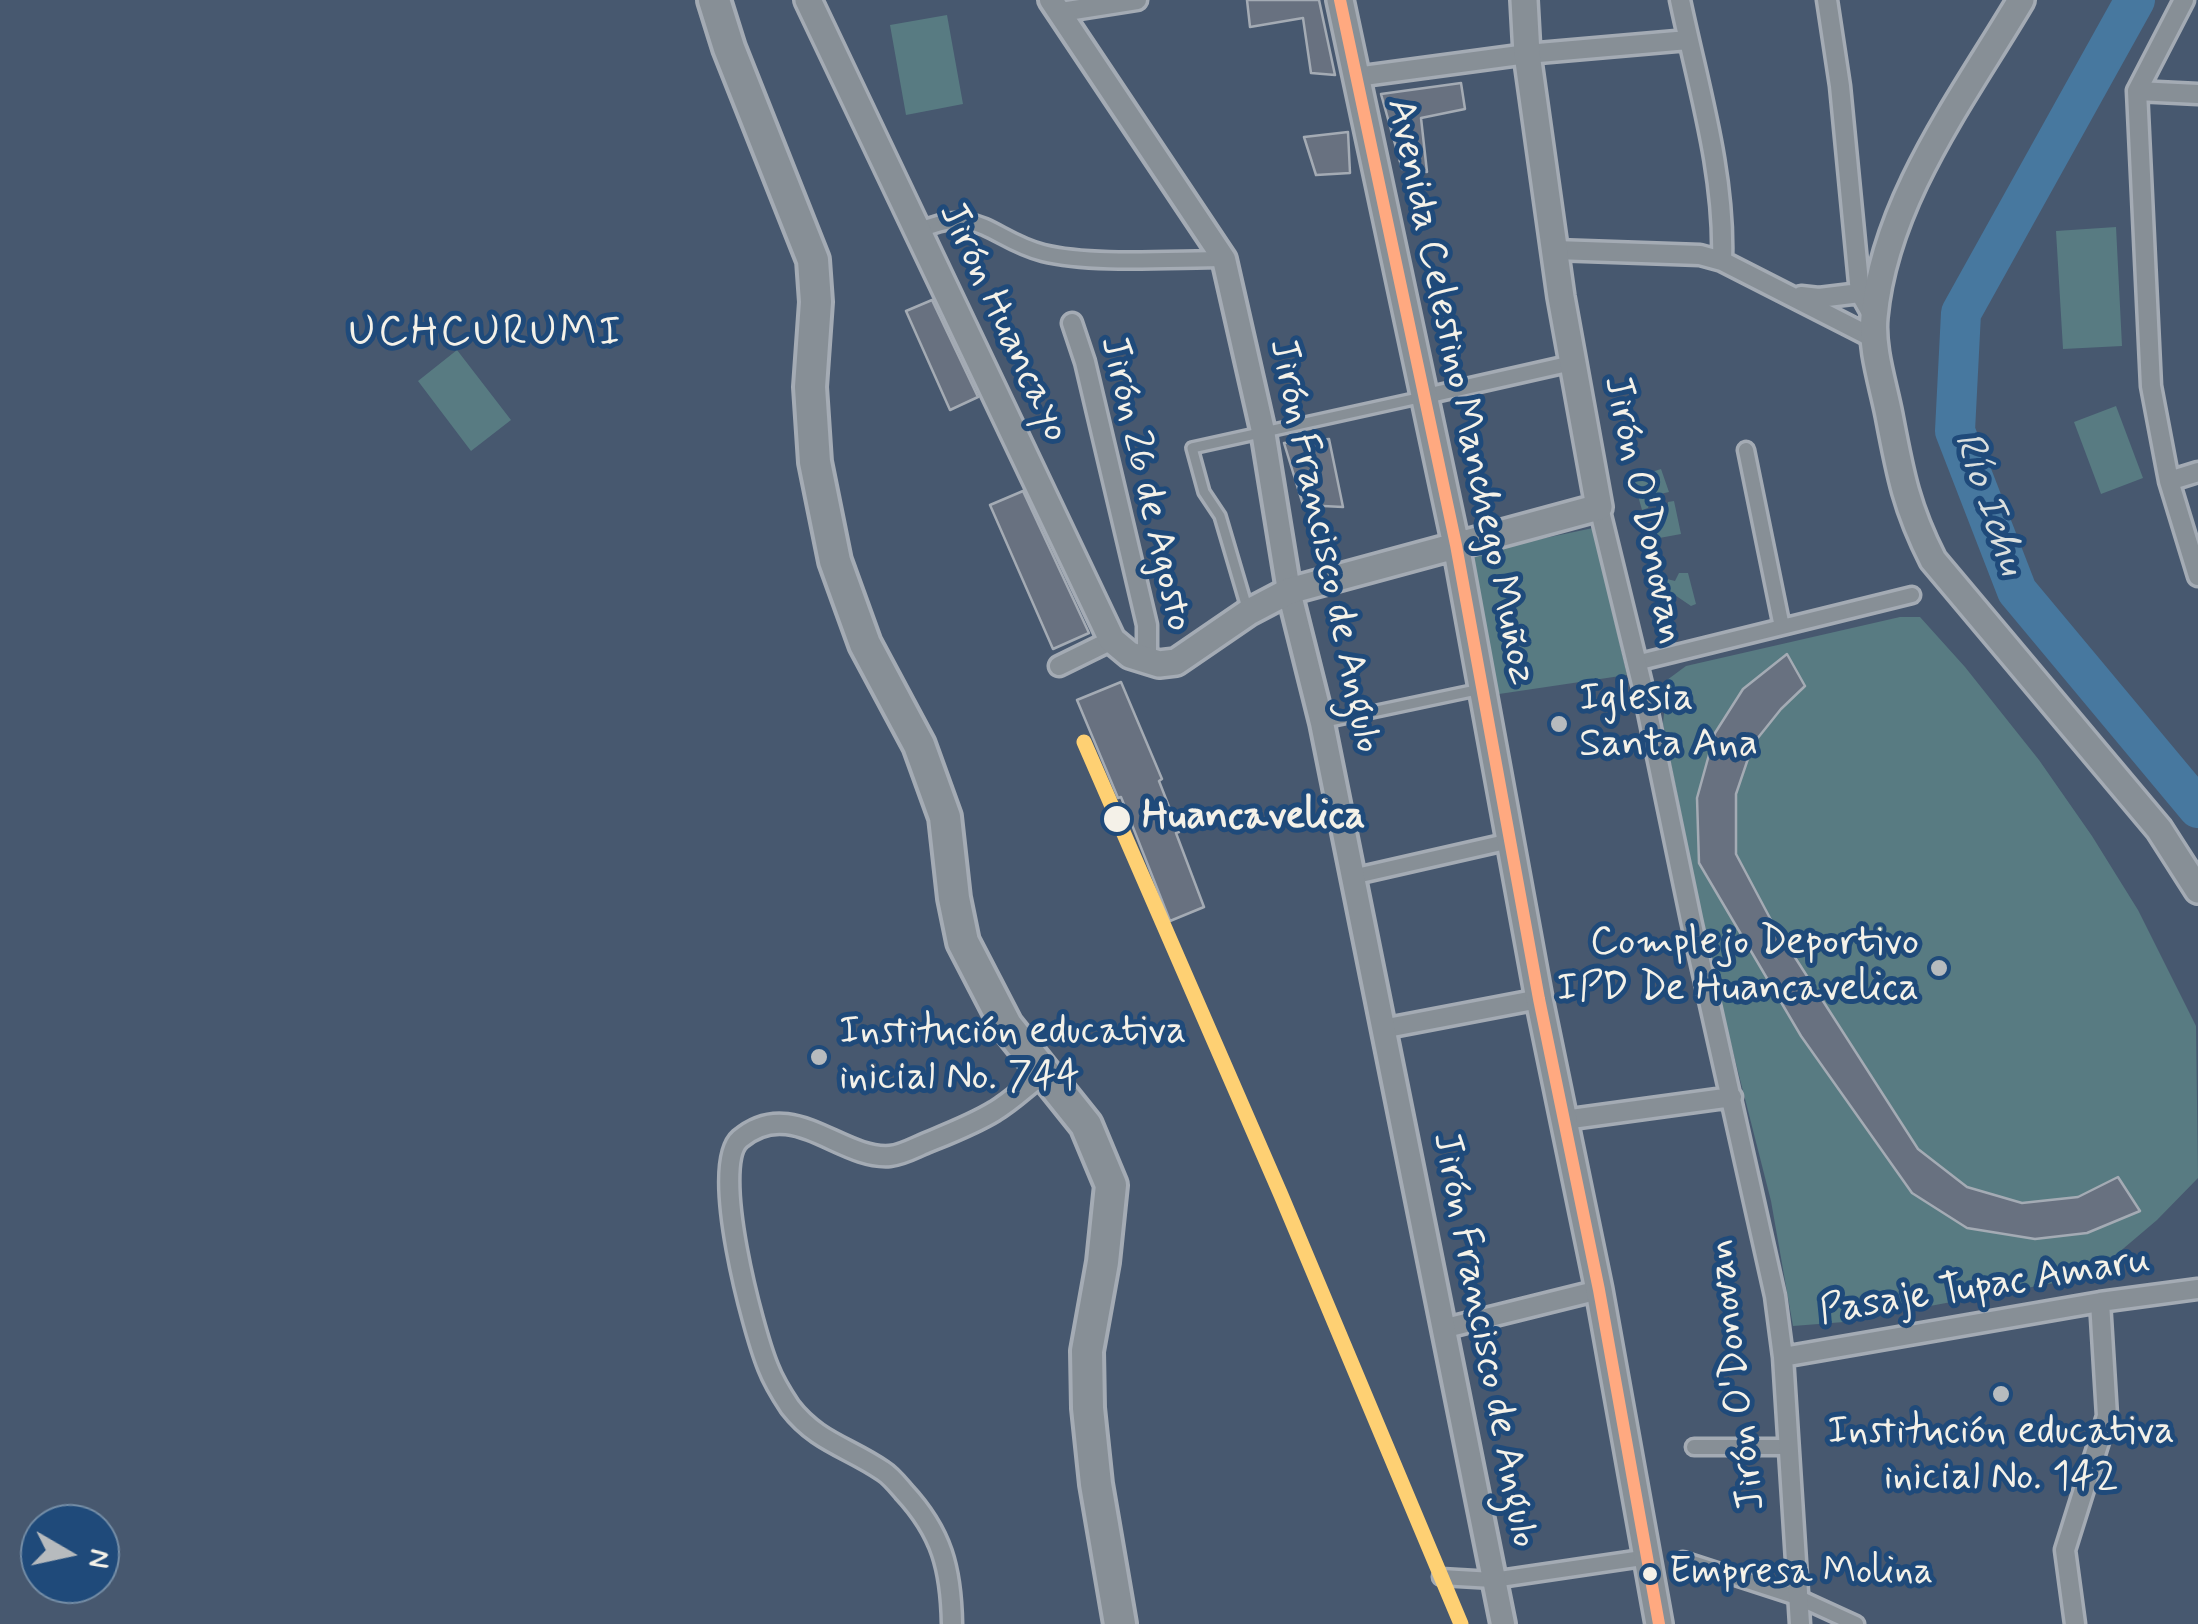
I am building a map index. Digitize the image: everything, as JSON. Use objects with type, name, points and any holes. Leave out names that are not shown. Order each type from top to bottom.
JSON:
[{"type":"highway","points":[[714,0],[813,260],[816,302],[810,387],[814,462],[835,562],[865,644],[919,745],[946,818],[963,942],[1006,1025],[1086,1125],[1111,1185],[1087,1370],[1096,1484],[1120,1624]]},
{"type":"main road","name":"Jirón Huancayo","points":[[808,0],[872,142],[919,231],[1112,640]]},
{"type":"main road","name":"Avenida Celestino Manchego Muñoz","points":[[1340,0],[1456,545],[1539,999],[1600,1290],[1659,1624]]},
{"type":"main road","name":"Jirón O'Donovan","points":[[1524,0],[1527,54],[1572,363],[1599,508]]},
{"type":"main road","points":[[2021,0],[1910,187],[1884,267],[1874,328],[1902,486],[1912,520],[1933,560],[2159,829],[2198,890]]},
{"type":"main road","points":[[1112,640],[1130,655],[1159,664],[1176,662],[1249,612],[1289,591],[1599,508]]},
{"type":"street","points":[[1056,6],[1137,0]]},
{"type":"street","points":[[1680,0],[1714,158],[1723,222],[1722,261]]},
{"type":"street","points":[[1827,0],[1840,86],[1860,294],[1874,328]]},
{"type":"street","points":[[2184,0],[2137,91],[2151,386],[2169,481],[2196,563]]},
{"type":"street","name":"Jirón Francisco de Angulo","points":[[1056,6],[1224,259],[1263,431],[1289,591],[1322,723],[1503,1624]]},
{"type":"street","points":[[1356,77],[1527,54],[1688,40]]},
{"type":"street","points":[[2137,91],[2198,94]]},
{"type":"street","points":[[919,231],[940,220],[970,220],[1046,254],[1224,259]]},
{"type":"street","points":[[1556,250],[1700,255],[1874,328]]},
{"type":"street","points":[[1788,295],[1819,298],[1860,294]]},
{"type":"street","name":"Jirón 26 de Agosto","points":[[1072,323],[1085,362],[1147,625],[1147,660]]},
{"type":"street","points":[[1426,396],[1572,363]]},
{"type":"street","points":[[1746,450],[1782,627]]},
{"type":"street","points":[[2169,481],[2198,472]]},
{"type":"street","name":"Jirón O'Donovan","points":[[1599,508],[1775,1296],[1783,1356],[1800,1624]]},
{"type":"street","points":[[1636,663],[1912,595]]},
{"type":"street","points":[[1059,666],[1112,640]]},
{"type":"street","points":[[1352,877],[1510,841]]},
{"type":"street","points":[[1382,1029],[1539,999]]},
{"type":"street","points":[[952,1624],[947,1563],[920,1510],[886,1472],[812,1432],[788,1404],[768,1369],[738,1256],[728,1190],[728,1159],[737,1141],[754,1131],[792,1125],[814,1129],[868,1156],[895,1156],[994,1112],[1043,1074]]},
{"type":"street","points":[[1564,1120],[1732,1097]]},
{"type":"street","name":"Pasaje Tupac Amaru","points":[[1783,1356],[2198,1289]]},
{"type":"street","points":[[1442,1329],[1600,1290]]},
{"type":"street","points":[[2074,1624],[2065,1550],[2107,1416],[2100,1302]]},
{"type":"street","points":[[1694,1447],[1787,1447]]},
{"type":"street","points":[[1440,1577],[1493,1580],[1649,1557]]},
{"type":"street","points":[[1683,1560],[1798,1597],[1856,1624]]},
{"type":"lane","points":[[1249,612],[1220,516],[1204,492],[1192,448],[1426,396]]},
{"type":"lane","points":[[1322,723],[1483,689]]},
{"type":"green space","points":[[947,15],[963,104],[906,115],[890,25]]},
{"type":"green space","points":[[2116,227],[2122,346],[2063,349],[2056,231]]},
{"type":"green space","points":[[457,350],[511,420],[471,451],[418,381]]},
{"type":"green space","points":[[2116,406],[2143,478],[2101,494],[2074,422]]},
{"type":"green space","points":[[1661,469],[1669,492],[1652,496],[1648,508],[1642,510],[1633,478]]},
{"type":"green space","points":[[1674,501],[1681,534],[1654,539],[1657,519],[1667,515],[1668,502]]},
{"type":"green space","points":[[1593,528],[1627,675],[1499,694],[1469,554]]},
{"type":"green space","points":[[1679,573],[1688,573],[1696,604],[1691,606],[1669,591],[1663,578],[1675,581]]},
{"type":"green space","name":"Complejo Deportivo IPD De Huancavelica","points":[[1900,617],[1920,617],[1965,667],[2039,760],[2138,910],[2196,1026],[2198,1178],[2157,1220],[2091,1276],[1844,1322],[1793,1326],[1771,1201],[1714,977],[1663,724],[1667,680],[1686,666]]},
{"type":"building","points":[[1247,0],[1319,0],[1335,75],[1311,73],[1303,18],[1250,27]]},
{"type":"building","points":[[1461,83],[1465,109],[1421,118],[1427,172],[1402,169],[1381,94]]},
{"type":"building","points":[[1348,132],[1350,173],[1316,175],[1304,137]]},
{"type":"building","points":[[932,300],[978,397],[950,410],[906,311]]},
{"type":"building","points":[[1329,439],[1343,507],[1303,505],[1284,443]]},
{"type":"building","points":[[1023,491],[1089,633],[1053,649],[990,505]]},
{"type":"building","points":[[1787,654],[1805,686],[1753,744],[1736,794],[1736,854],[1771,920],[1918,1149],[1967,1187],[2022,1203],[2078,1197],[2118,1177],[2140,1211],[2087,1233],[2035,1239],[1967,1228],[1912,1193],[1801,1036],[1699,863],[1697,798],[1715,733],[1743,689]]},
{"type":"building","points":[[1121,682],[1162,779],[1159,781],[1179,832],[1176,833],[1204,907],[1170,921],[1077,700]]},
{"type":"waterway","name":"Río Ichu","points":[[2135,0],[1961,313],[1955,431],[2017,591],[2198,808]]},
{"type":"transit line","points":[[1340,0],[1456,545],[1659,1624]]},
{"type":"transit line","points":[[1084,742],[1281,1195],[1461,1624]]},
{"type":"place","name":"Iglesia Santa Ana","points":[[1559,724]]},
{"type":"place","name":"Huancavelica","points":[[1117,819]]},
{"type":"place","name":"Complejo Deportivo IPD De Huancavelica","points":[[1939,968]]},
{"type":"place","name":"Institución educativa inicial No. 744","points":[[819,1057]]},
{"type":"place","name":"Institución educativa inicial No. 142","points":[[2001,1394]]},
{"type":"place","name":"Empresa Molina","points":[[1650,1574]]},
{"type":"district","name":"UCHCURUMI","points":[[486,335]]}]
